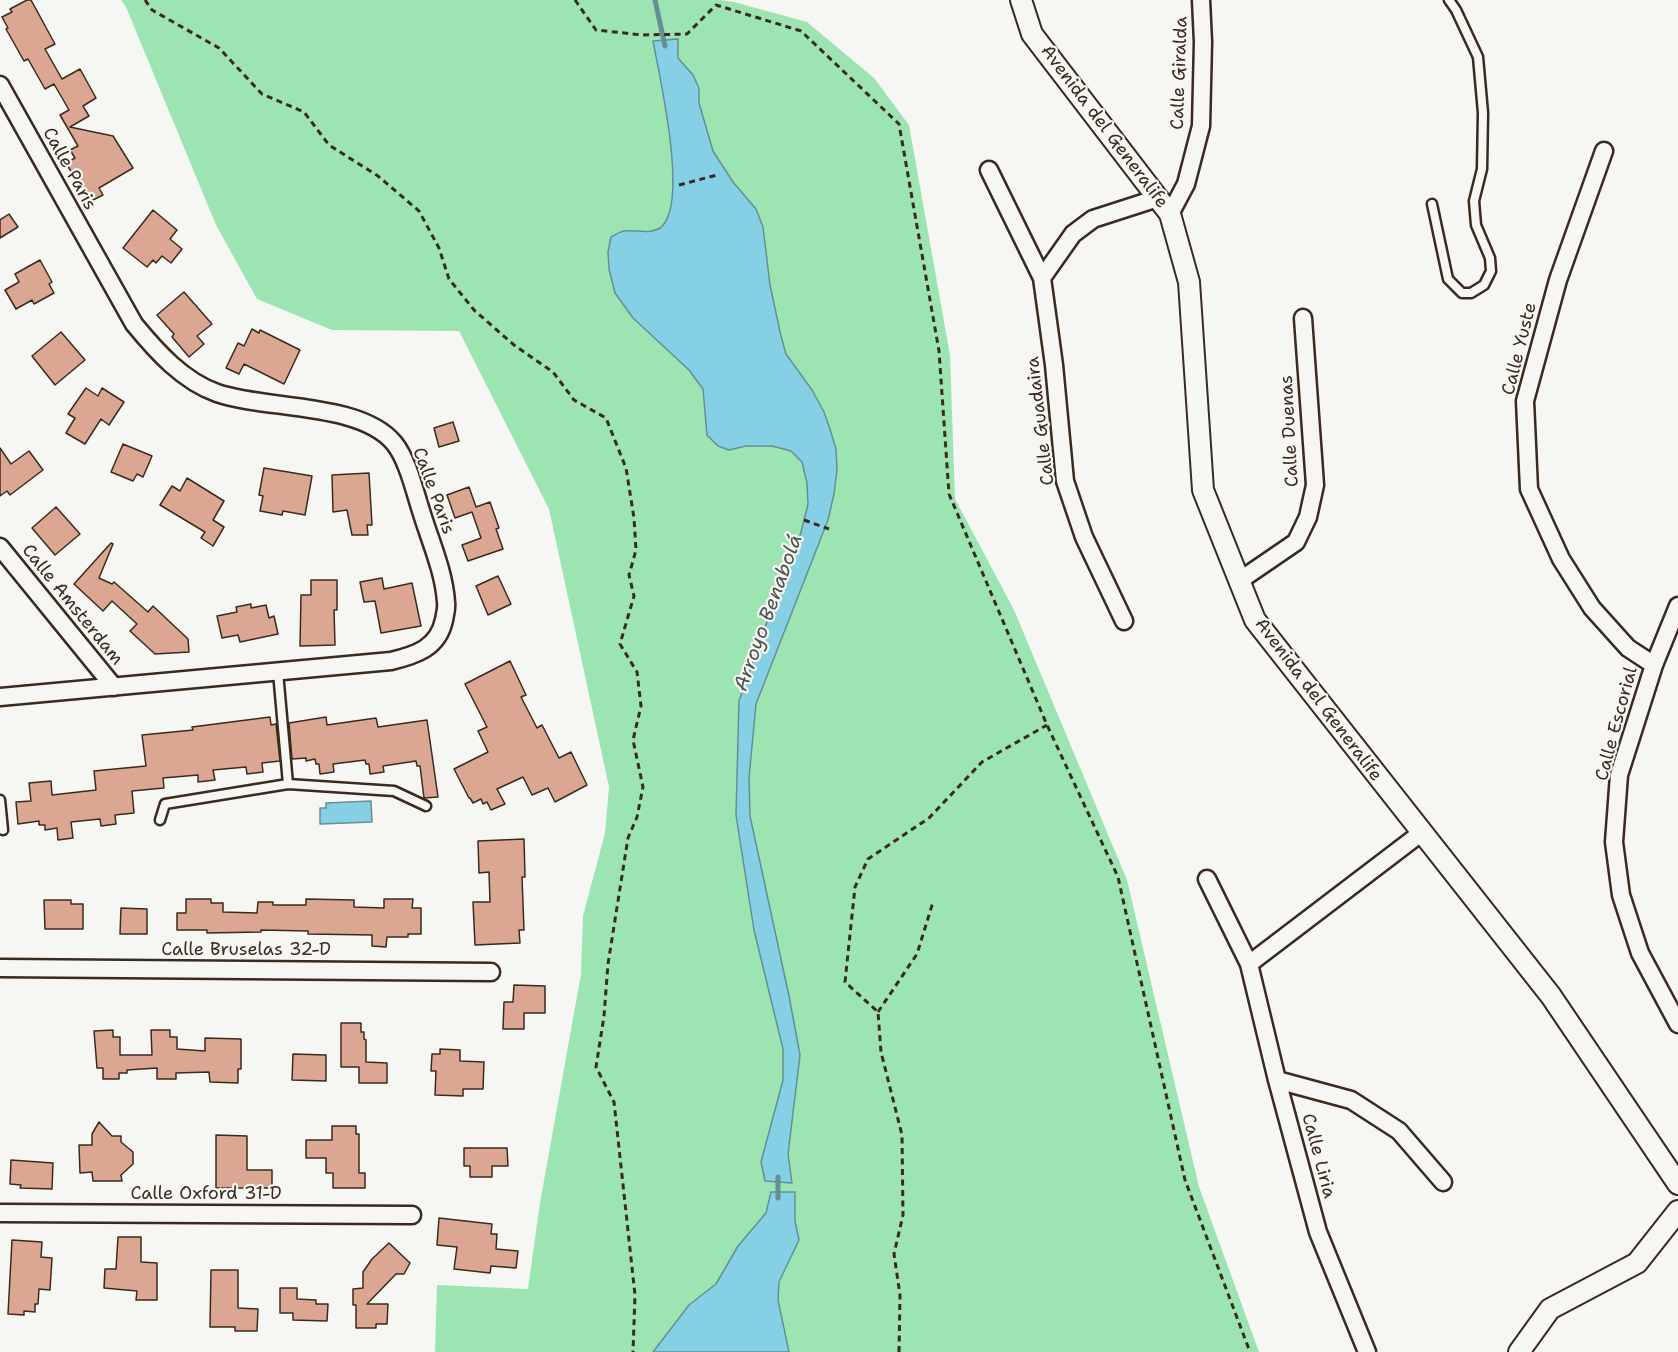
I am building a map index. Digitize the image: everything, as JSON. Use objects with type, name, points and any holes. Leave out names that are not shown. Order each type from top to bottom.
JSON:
[{"type":"street","name":"Avenida del Generalife","points":[[1022,0],[1032,34],[1164,206],[1189,282],[1203,490],[1255,620],[1551,996],[1678,1184]]},
{"type":"street","name":"Calle Giralda","points":[[1164,206],[1186,184],[1201,126],[1203,42],[1201,0]]},
{"type":"street","name":"Calle Paris","points":[[0,85],[134,324],[156,351],[186,376],[215,392],[241,400],[338,414],[369,423],[394,443],[405,465],[441,572],[447,604],[442,625],[432,645],[415,656],[391,661],[0,697]]},
{"type":"street","name":"Calle Yuste","points":[[1604,151],[1558,280],[1525,401],[1529,489],[1561,559],[1592,608],[1628,648],[1654,665]]},
{"type":"street","name":"Calle Guadaira","points":[[989,170],[1042,278],[1054,365],[1065,481],[1084,537],[1124,621]]},
{"type":"street","points":[[1042,278],[1072,234],[1093,219],[1164,206]]},
{"type":"street","name":"Calle Duenas","points":[[1239,580],[1296,542],[1308,517],[1315,485],[1303,318]]},
{"type":"street","name":"Calle Amsterdam","points":[[0,547],[114,687]]},
{"type":"street","name":"Calle Escorial","points":[[1678,606],[1654,665],[1620,775],[1614,842],[1621,895],[1640,952],[1678,1024]]},
{"type":"street","points":[[1249,964],[1421,833]]},
{"type":"street","name":"Calle Liria","points":[[1207,879],[1249,964],[1276,1080],[1318,1232],[1367,1352]]},
{"type":"street","name":"Calle Bruselas 32-D","points":[[0,968],[491,972]]},
{"type":"street","points":[[1276,1080],[1351,1100],[1399,1131],[1443,1182]]},
{"type":"street","points":[[1519,1352],[1550,1309],[1637,1263],[1678,1211]]},
{"type":"street","name":"Calle Oxford 31-D","points":[[0,1213],[412,1215]]},
{"type":"lane","points":[[1432,204],[1448,279],[1461,293],[1471,293],[1484,285],[1491,271],[1490,258],[1476,225],[1474,201],[1482,169],[1483,112],[1478,57],[1456,9],[1449,0]]},
{"type":"lane","points":[[279,672],[288,784]]},
{"type":"lane","points":[[160,820],[165,804],[288,784],[394,791],[426,806]]},
{"type":"lane","points":[[0,800],[3,830]]},
{"type":"path","points":[[145,0],[152,10],[219,48],[262,94],[304,112],[328,145],[378,176],[419,211],[439,248],[449,279],[482,317],[514,345],[553,372],[574,400],[606,418],[626,468],[634,518],[636,550],[629,574],[634,596],[620,644],[637,672],[641,706],[633,740],[643,787],[638,817],[628,838],[608,964],[604,1016],[596,1067],[614,1102],[634,1295],[633,1352]]},
{"type":"path","points":[[575,0],[596,30],[650,35],[687,34],[716,5],[801,31],[899,124],[939,351],[949,494],[1047,725],[1118,877],[1185,1180],[1250,1352]]},
{"type":"path","points":[[679,185],[717,175]]},
{"type":"path","points":[[804,520],[828,529]]},
{"type":"path","points":[[878,1012],[845,982],[855,887],[868,859],[929,818],[982,762],[1047,725]]},
{"type":"path","points":[[899,1352],[900,1295],[894,1254],[903,1215],[902,1135],[881,1052],[878,1012],[917,954],[933,902]]},
{"type":"green space","points":[[121,0],[720,0],[807,22],[874,78],[909,125],[950,355],[955,499],[1014,610],[1127,880],[1199,1187],[1259,1352],[435,1352],[437,1285],[528,1289],[540,1203],[581,974],[583,916],[605,833],[609,787],[549,509],[459,331],[332,330],[257,299],[216,225],[126,7]]},
{"type":"water","points":[[678,39],[678,58],[693,75],[699,88],[699,103],[713,151],[733,182],[756,209],[763,227],[770,285],[786,354],[812,390],[824,412],[836,449],[837,470],[828,520],[756,704],[749,778],[750,816],[800,1055],[788,1154],[792,1183],[765,1181],[761,1162],[783,1080],[783,1049],[754,930],[736,815],[739,701],[782,580],[797,548],[808,504],[807,483],[802,462],[791,451],[772,446],[746,446],[729,450],[718,446],[707,435],[703,389],[689,370],[633,318],[615,293],[609,269],[608,252],[611,237],[624,231],[656,230],[669,215],[673,168],[666,109],[653,41]]},
{"type":"water","points":[[371,801],[372,822],[320,824],[320,808],[326,808],[326,803]]},
{"type":"water","points":[[771,1192],[795,1192],[795,1221],[799,1240],[779,1282],[778,1300],[789,1352],[653,1352],[689,1305],[716,1284],[738,1246],[766,1213]]},
{"type":"building","points":[[31,0],[55,44],[45,49],[62,79],[80,69],[96,98],[83,106],[89,116],[70,127],[113,136],[133,168],[99,188],[103,195],[89,202],[66,163],[75,158],[70,150],[78,146],[60,115],[69,110],[54,84],[45,89],[28,59],[24,61],[2,17],[12,12],[10,9]]},
{"type":"building","points":[[153,210],[177,230],[170,239],[182,249],[171,263],[162,256],[156,263],[153,260],[147,267],[123,248]]},
{"type":"building","points":[[9,214],[18,227],[0,238],[0,220]]},
{"type":"building","points":[[40,260],[52,282],[49,284],[54,293],[34,304],[32,300],[16,309],[5,290],[19,282],[15,274]]},
{"type":"building","points":[[184,292],[212,324],[197,336],[204,344],[189,357],[172,337],[174,334],[157,315]]},
{"type":"building","points":[[252,329],[259,333],[260,330],[300,350],[284,384],[244,364],[239,374],[226,368],[238,343],[244,346]]},
{"type":"building","points":[[61,332],[85,360],[55,385],[32,356]]},
{"type":"building","points":[[86,388],[98,396],[102,388],[124,402],[109,425],[101,419],[85,444],[66,433],[75,418],[68,414]]},
{"type":"building","points":[[453,422],[459,441],[439,447],[434,428]]},
{"type":"building","points":[[123,444],[152,456],[143,477],[137,474],[133,481],[111,472]]},
{"type":"building","points":[[0,448],[11,464],[29,451],[43,470],[10,495],[7,491],[0,496]]},
{"type":"building","points":[[264,468],[312,476],[305,515],[283,511],[282,515],[260,511],[263,496],[259,495]]},
{"type":"building","points":[[369,473],[372,525],[367,525],[368,535],[352,535],[347,510],[333,512],[332,475]]},
{"type":"building","points":[[187,478],[224,501],[213,520],[224,527],[213,546],[201,538],[205,532],[160,505],[172,486],[180,491]]},
{"type":"building","points":[[469,487],[476,507],[490,502],[503,549],[468,561],[462,545],[481,538],[472,512],[455,518],[447,495]]},
{"type":"building","points":[[56,507],[80,534],[55,555],[32,528]]},
{"type":"building","points":[[111,543],[113,544],[99,578],[112,584],[114,582],[148,612],[153,606],[188,639],[189,652],[155,654],[130,631],[137,624],[112,601],[103,611],[74,584]]},
{"type":"building","points":[[498,576],[511,604],[488,615],[476,586]]},
{"type":"building","points":[[382,578],[384,589],[412,583],[421,626],[381,633],[375,601],[364,602],[360,582]]},
{"type":"building","points":[[311,580],[337,580],[337,610],[334,610],[335,645],[300,646],[301,595],[311,595]]},
{"type":"building","points":[[251,604],[251,608],[266,605],[269,618],[274,616],[278,634],[240,642],[238,635],[222,638],[217,616],[237,612],[236,607]]},
{"type":"building","points":[[510,661],[526,695],[521,697],[537,728],[542,725],[559,758],[571,752],[587,785],[555,802],[548,788],[532,795],[523,777],[497,789],[505,804],[491,810],[487,802],[483,804],[481,799],[473,803],[454,769],[488,752],[478,731],[487,727],[465,684]]},
{"type":"building","points":[[270,717],[271,725],[276,724],[280,761],[262,763],[263,772],[247,774],[246,767],[213,770],[215,780],[198,782],[198,775],[163,778],[164,788],[132,791],[134,813],[115,815],[116,824],[101,826],[100,819],[71,822],[73,838],[58,840],[57,828],[45,830],[45,825],[39,825],[39,821],[18,824],[16,802],[31,801],[29,783],[51,781],[52,795],[96,790],[94,771],[146,766],[142,735],[193,730],[192,727]]},
{"type":"building","points":[[326,717],[327,725],[376,718],[378,727],[427,720],[438,797],[424,798],[420,766],[417,766],[416,761],[383,766],[384,772],[370,774],[369,764],[366,764],[365,760],[333,764],[334,772],[320,774],[319,764],[316,764],[315,759],[306,761],[306,758],[292,759],[289,723]]},
{"type":"building","points":[[524,839],[525,877],[522,877],[524,930],[519,930],[520,943],[475,945],[473,902],[490,902],[489,872],[479,873],[478,841]]},
{"type":"building","points":[[186,899],[211,899],[211,903],[223,903],[223,912],[257,913],[258,902],[273,902],[273,905],[306,905],[306,899],[354,900],[354,907],[384,908],[384,899],[413,899],[412,908],[421,908],[421,934],[408,934],[408,937],[387,937],[386,947],[372,946],[372,935],[308,934],[308,931],[261,930],[261,932],[207,933],[207,930],[177,930],[177,913],[186,913]]},
{"type":"building","points":[[44,900],[71,900],[71,904],[83,904],[83,929],[45,929]]},
{"type":"building","points":[[121,908],[147,909],[147,934],[120,934]]},
{"type":"building","points":[[514,985],[545,986],[545,1013],[524,1013],[524,1029],[503,1029],[504,1002],[513,1002]]},
{"type":"building","points":[[341,1023],[361,1023],[361,1032],[364,1032],[366,1040],[366,1062],[387,1063],[387,1083],[359,1083],[359,1067],[341,1067]]},
{"type":"building","points":[[113,1030],[113,1037],[120,1037],[120,1055],[152,1055],[151,1030],[170,1030],[170,1037],[177,1037],[177,1049],[205,1051],[205,1038],[241,1039],[241,1069],[238,1069],[238,1083],[210,1082],[209,1072],[176,1073],[176,1079],[157,1079],[157,1068],[127,1070],[127,1073],[119,1073],[119,1079],[103,1079],[103,1068],[97,1068],[94,1031]]},
{"type":"building","points":[[440,1049],[460,1050],[460,1061],[484,1062],[483,1089],[463,1089],[463,1096],[435,1095],[436,1071],[431,1071],[432,1054],[440,1054]]},
{"type":"building","points":[[293,1054],[326,1055],[326,1081],[292,1080]]},
{"type":"building","points":[[99,1122],[112,1136],[121,1136],[121,1142],[133,1152],[133,1164],[121,1175],[122,1181],[93,1181],[92,1172],[80,1173],[79,1145],[92,1145],[92,1134]]},
{"type":"building","points":[[332,1126],[356,1126],[356,1134],[359,1134],[359,1173],[365,1173],[365,1188],[333,1188],[333,1173],[326,1173],[326,1158],[306,1158],[306,1140],[332,1140]]},
{"type":"building","points":[[216,1135],[247,1136],[247,1170],[272,1170],[272,1188],[216,1188]]},
{"type":"building","points":[[464,1148],[507,1148],[508,1166],[492,1166],[492,1177],[470,1177],[470,1166],[464,1166]]},
{"type":"building","points":[[11,1160],[53,1163],[52,1189],[20,1188],[21,1185],[10,1184]]},
{"type":"building","points":[[439,1218],[492,1224],[491,1234],[497,1234],[496,1249],[518,1251],[516,1268],[491,1266],[490,1273],[454,1269],[457,1247],[437,1245]]},
{"type":"building","points":[[118,1237],[141,1237],[141,1262],[157,1263],[157,1300],[136,1300],[137,1291],[104,1288],[105,1269],[116,1269]]},
{"type":"building","points":[[12,1240],[42,1242],[41,1257],[52,1258],[50,1290],[39,1289],[35,1312],[24,1311],[24,1315],[8,1314]]},
{"type":"building","points":[[389,1243],[410,1263],[404,1274],[396,1274],[367,1304],[388,1304],[387,1324],[376,1324],[376,1328],[356,1328],[353,1289],[363,1288],[363,1272],[372,1259]]},
{"type":"building","points":[[211,1270],[238,1270],[238,1308],[258,1309],[257,1331],[235,1331],[235,1327],[210,1327]]},
{"type":"building","points":[[280,1288],[297,1288],[297,1299],[316,1300],[316,1304],[328,1304],[327,1321],[293,1320],[293,1313],[280,1313]]},
{"type":"waterway","name":"Arroyo Benabolá","points":[[655,0],[665,46]]},
{"type":"waterway","name":"Arroyo Benabolá","points":[[778,1177],[778,1198]]}]
